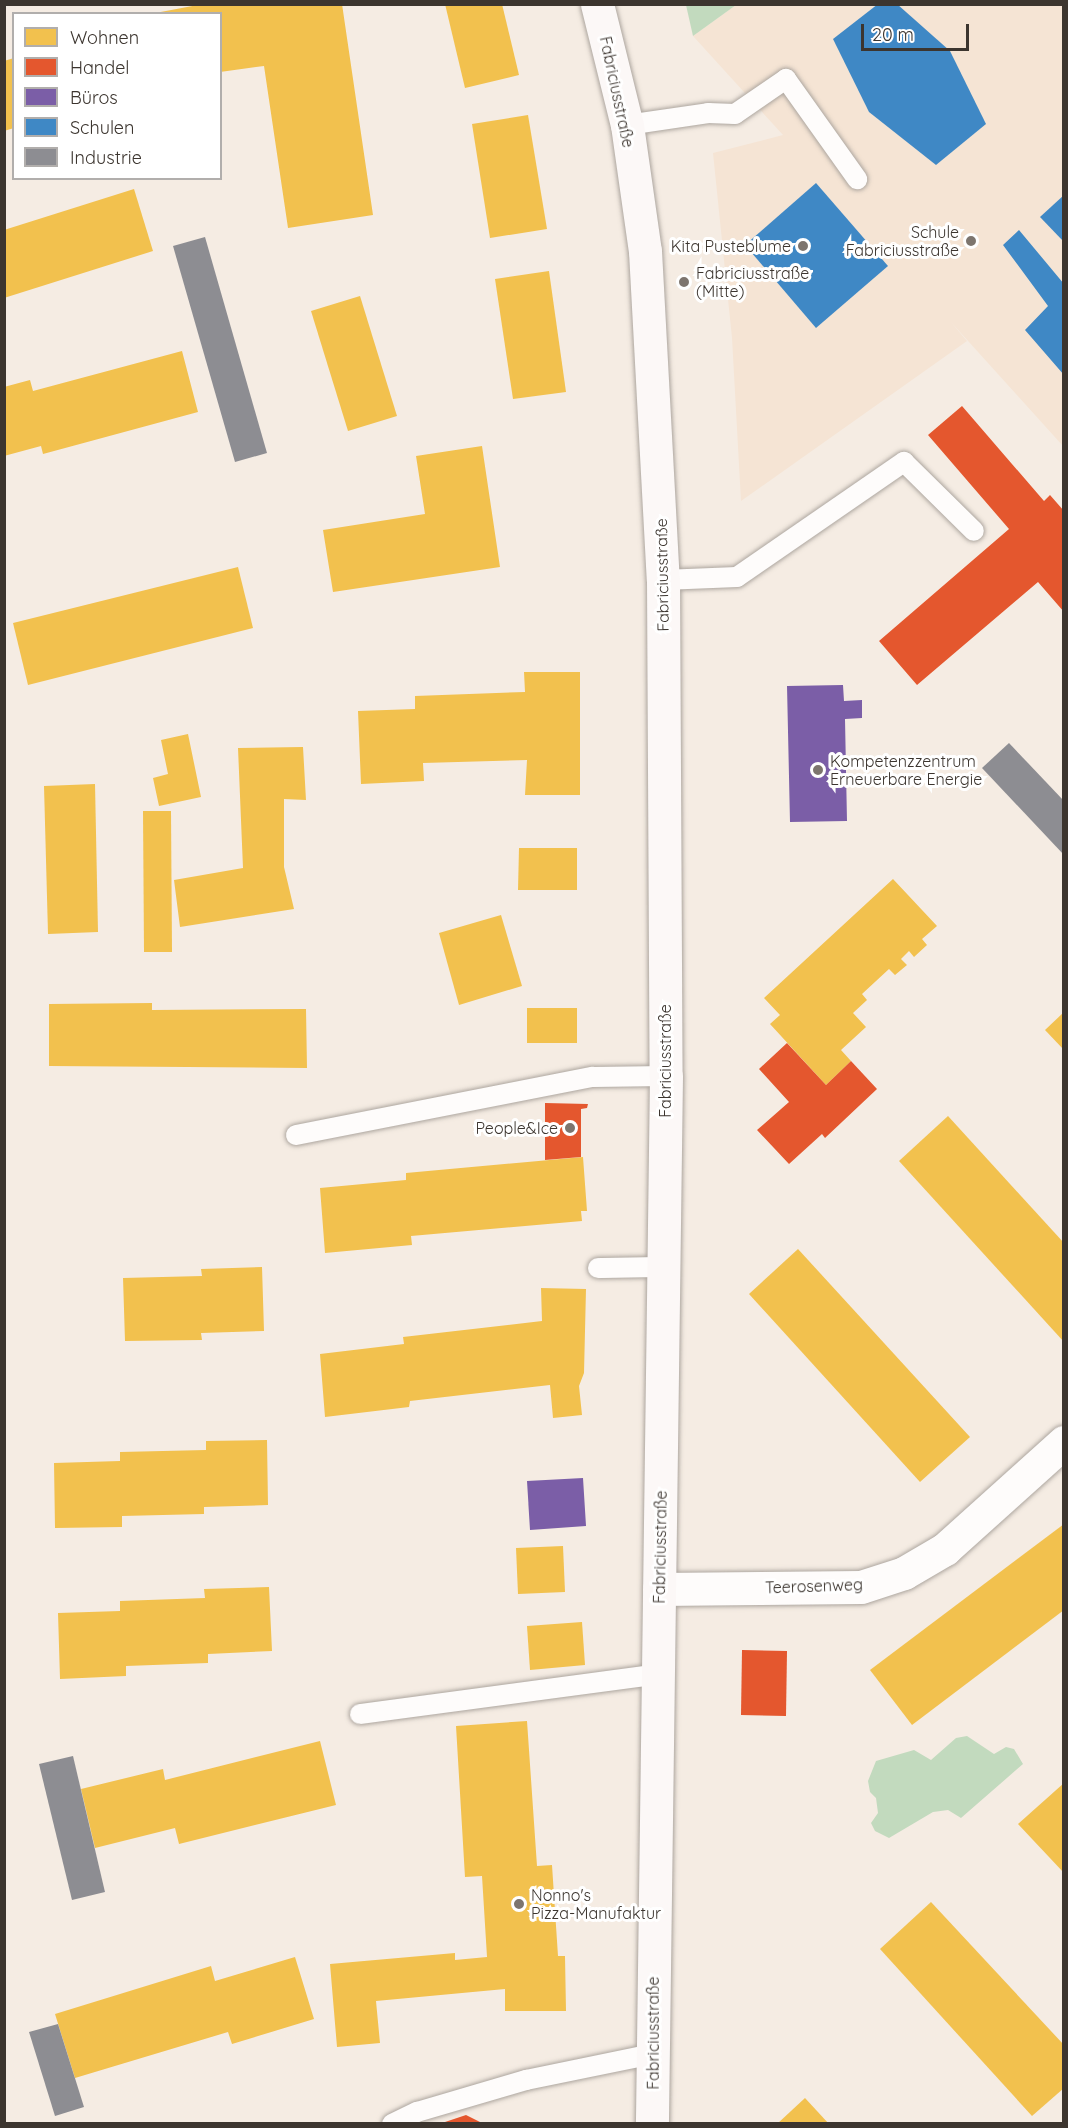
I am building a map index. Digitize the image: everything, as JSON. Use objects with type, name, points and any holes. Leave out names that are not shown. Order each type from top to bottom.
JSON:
[{"type":"street","name":"Fabriciusstraße","points":[[597,4],[627,125],[651,302],[663,580],[666,1076],[652,2124]]},
{"type":"street","name":"Teerosenweg","points":[[659,1589],[861,1587],[904,1573],[945,1549],[1064,1442]]},
{"type":"lane","points":[[627,125],[708,113],[735,114],[786,79],[857,179]]},
{"type":"lane","points":[[663,580],[737,577],[904,462],[974,531]]},
{"type":"lane","points":[[296,1135],[593,1077],[666,1076]]},
{"type":"lane","points":[[598,1268],[663,1267]]},
{"type":"lane","points":[[360,1714],[658,1674]]},
{"type":"lane","points":[[392,2124],[417,2112],[526,2080],[653,2054]]},
{"type":"shaded area","name":"Schule Fabriciusstraße","points":[[736,5],[1063,5],[1063,446],[950,321],[967,341],[741,501],[732,338],[713,153],[783,135],[693,36]]},
{"type":"green space","points":[[686,4],[736,5],[693,36]]},
{"type":"green space","points":[[967,1736],[994,1754],[1006,1747],[1014,1749],[1023,1764],[961,1818],[948,1810],[933,1812],[889,1838],[875,1831],[871,1823],[878,1813],[876,1798],[870,1792],[868,1781],[876,1761],[914,1750],[931,1760],[956,1738]]},
{"type":"building: Wohnen","points":[[203,4],[342,4],[373,215],[288,228],[264,66],[222,72],[222,12],[161,12]]},
{"type":"building: Wohnen","points":[[445,4],[502,4],[519,75],[465,88]]},
{"type":"building: Wohnen","points":[[12,59],[12,129],[4,131],[4,61]]},
{"type":"building: Wohnen","points":[[528,115],[547,229],[490,238],[472,124]]},
{"type":"building: Wohnen","points":[[134,189],[153,251],[4,298],[4,230]]},
{"type":"building: Wohnen","points":[[549,271],[566,392],[513,399],[495,279]]},
{"type":"building: Wohnen","points":[[360,296],[397,416],[348,431],[311,311]]},
{"type":"building: Wohnen","points":[[182,351],[198,412],[43,454],[41,446],[4,456],[4,387],[30,380],[33,391]]},
{"type":"building: Wohnen","points":[[482,446],[500,567],[333,592],[323,530],[425,514],[416,456]]},
{"type":"building: Wohnen","points":[[238,567],[253,628],[28,685],[13,623]]},
{"type":"building: Wohnen","points":[[524,672],[580,672],[580,795],[525,795],[527,760],[423,763],[424,781],[361,784],[358,711],[415,709],[415,696],[525,692]]},
{"type":"building: Wohnen","points":[[188,734],[201,797],[159,806],[153,778],[168,774],[161,740]]},
{"type":"building: Wohnen","points":[[303,747],[306,800],[284,799],[284,867],[294,909],[180,927],[174,880],[243,868],[238,748]]},
{"type":"building: Wohnen","points":[[95,784],[98,932],[48,934],[44,786]]},
{"type":"building: Wohnen","points":[[143,811],[171,811],[172,952],[144,952]]},
{"type":"building: Wohnen","points":[[519,848],[577,848],[577,890],[518,890]]},
{"type":"building: Wohnen","points":[[893,879],[937,926],[922,939],[927,945],[914,957],[909,951],[901,959],[907,965],[895,975],[889,969],[862,994],[867,1000],[853,1013],[866,1027],[841,1050],[851,1061],[826,1085],[770,1024],[780,1015],[764,998]]},
{"type":"building: Wohnen","points":[[501,915],[522,986],[459,1005],[439,933]]},
{"type":"building: Wohnen","points":[[152,1003],[152,1010],[306,1009],[307,1068],[49,1066],[49,1004]]},
{"type":"building: Wohnen","points":[[527,1008],[577,1008],[577,1043],[527,1043]]},
{"type":"building: Wohnen","points":[[1064,1012],[1064,1050],[1045,1030]]},
{"type":"building: Wohnen","points":[[948,1116],[1064,1243],[1064,1342],[899,1161]]},
{"type":"building: Wohnen","points":[[583,1157],[587,1211],[581,1211],[582,1221],[411,1236],[412,1245],[325,1253],[320,1188],[406,1180],[406,1173]]},
{"type":"building: Wohnen","points":[[798,1249],[970,1437],[920,1482],[749,1294]]},
{"type":"building: Wohnen","points":[[262,1267],[264,1331],[201,1333],[202,1340],[125,1341],[123,1278],[202,1276],[201,1269]]},
{"type":"building: Wohnen","points":[[541,1288],[586,1289],[584,1373],[579,1386],[582,1415],[553,1418],[550,1385],[410,1401],[409,1407],[325,1417],[320,1354],[404,1344],[403,1337],[542,1321]]},
{"type":"building: Wohnen","points":[[267,1440],[268,1505],[204,1507],[204,1514],[122,1516],[122,1527],[55,1528],[54,1463],[120,1461],[120,1452],[206,1450],[206,1441]]},
{"type":"building: Wohnen","points":[[1064,1524],[1064,1610],[912,1725],[870,1670]]},
{"type":"building: Wohnen","points":[[563,1546],[565,1592],[518,1594],[516,1548]]},
{"type":"building: Wohnen","points":[[269,1587],[272,1651],[208,1654],[208,1663],[126,1666],[126,1676],[60,1679],[58,1613],[120,1611],[120,1601],[205,1598],[204,1589]]},
{"type":"building: Wohnen","points":[[582,1622],[585,1665],[530,1670],[527,1626]]},
{"type":"building: Wohnen","points":[[527,1721],[537,1866],[552,1865],[558,1956],[565,1956],[566,2011],[505,2011],[505,1989],[376,2001],[380,2043],[337,2047],[330,1964],[455,1953],[455,1960],[487,1957],[482,1876],[465,1877],[456,1726]]},
{"type":"building: Wohnen","points":[[320,1741],[336,1805],[179,1844],[175,1828],[95,1848],[81,1789],[163,1769],[165,1780]]},
{"type":"building: Wohnen","points":[[1064,1783],[1064,1873],[1018,1824]]},
{"type":"building: Wohnen","points":[[931,1902],[1064,2045],[1064,2088],[1032,2116],[880,1949]]},
{"type":"building: Wohnen","points":[[295,1957],[314,2019],[232,2044],[228,2032],[75,2078],[55,2014],[211,1966],[215,1981]]},
{"type":"building: Wohnen","points":[[805,2098],[829,2124],[777,2124]]},
{"type":"building: Handel","points":[[962,406],[1044,501],[1050,495],[1064,511],[1064,612],[1038,582],[917,685],[879,641],[1009,529],[928,435]]},
{"type":"building: Handel","points":[[787,1043],[826,1085],[851,1061],[877,1089],[825,1138],[822,1134],[789,1164],[757,1130],[789,1102],[759,1069]]},
{"type":"building: Handel","points":[[545,1103],[588,1104],[587,1108],[581,1109],[581,1157],[545,1160]]},
{"type":"building: Handel","points":[[742,1650],[787,1651],[786,1716],[741,1715]]},
{"type":"building: Handel","points":[[466,2115],[484,2124],[442,2124],[442,2123]]},
{"type":"building: Büros","name":"Kompetenzzentrum Erneuerbare Energie","points":[[843,685],[844,701],[862,700],[862,718],[845,719],[847,821],[790,822],[787,686]]},
{"type":"building: Büros","points":[[583,1478],[586,1526],[530,1530],[527,1481]]},
{"type":"building: Schulen","points":[[878,4],[897,4],[950,51],[986,124],[936,165],[869,112],[833,39]]},
{"type":"building: Schulen","points":[[816,183],[888,266],[816,328],[745,245]]},
{"type":"building: Schulen","points":[[1064,195],[1064,242],[1040,217]]},
{"type":"building: Schulen","points":[[1019,230],[1064,284],[1064,375],[1025,330],[1048,306],[1003,245]]},
{"type":"building: Industrie","points":[[205,237],[267,453],[235,462],[173,246]]},
{"type":"building: Industrie","points":[[1009,743],[1064,801],[1064,855],[982,768]]},
{"type":"building: Industrie","points":[[73,1756],[105,1892],[72,1900],[39,1764]]},
{"type":"building: Industrie","points":[[58,2024],[84,2107],[55,2116],[29,2032]]},
{"type":"place","name":"Schule Fabriciusstraße","points":[[971,241]]},
{"type":"place","name":"Kita Pusteblume","points":[[803,246]]},
{"type":"place","name":"Fabriciusstraße (Mitte)","points":[[684,282]]},
{"type":"place","name":"Kompetenzzentrum Erneuerbare Energie","points":[[818,770]]},
{"type":"place","name":"People&Ice","points":[[570,1128]]},
{"type":"place","name":"Nonno's Pizza-Manufaktur","points":[[519,1904]]}]
